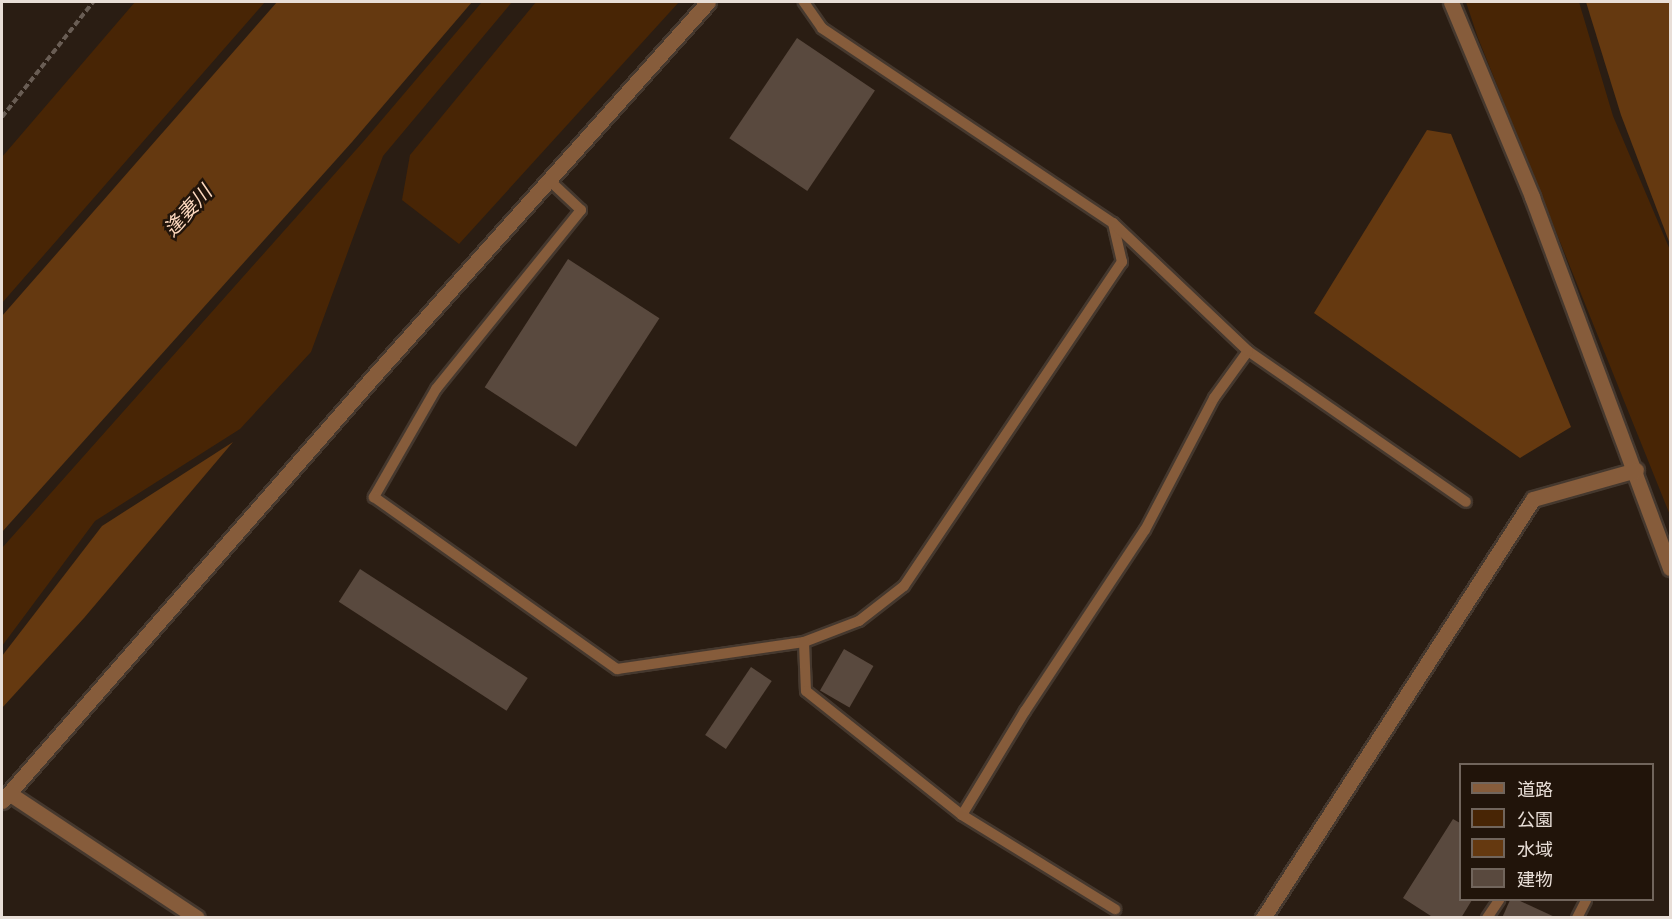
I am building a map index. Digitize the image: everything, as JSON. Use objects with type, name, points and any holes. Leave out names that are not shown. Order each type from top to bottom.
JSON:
[{"type":"street","points":[[198,918],[4,801],[372,378],[708,2]]},
{"type":"street","points":[[1451,2],[1532,197],[1671,568]]},
{"type":"street","points":[[1263,918],[1533,499],[1636,470]]},
{"type":"lane","points":[[804,2],[822,28],[1113,223],[1248,351],[1466,502]]},
{"type":"lane","points":[[549,180],[581,210],[436,389],[374,497],[617,669],[804,642],[859,621],[904,586],[1122,262],[1113,223]]},
{"type":"lane","points":[[962,815],[1025,711],[1145,530],[1214,398],[1248,351]]},
{"type":"lane","points":[[804,642],[806,692],[962,815],[1115,909]]},
{"type":"lane","points":[[1487,918],[1498,901]]},
{"type":"lane","points":[[1576,918],[1585,901]]},
{"type":"path","points":[[2,117],[93,2]]},
{"type":"green space","points":[[135,2],[265,2],[2,303],[2,157]]},
{"type":"green space","points":[[482,2],[512,2],[383,156],[311,352],[240,429],[95,521],[2,646],[2,548],[363,142]]},
{"type":"green space","points":[[536,2],[679,2],[459,244],[402,200],[410,155]]},
{"type":"green space","points":[[1466,2],[1579,2],[1613,116],[1670,250],[1670,515],[1478,38]]},
{"type":"water","name":"逢妻川","points":[[277,2],[472,2],[352,142],[2,532],[2,316]]},
{"type":"water","points":[[1586,2],[1670,2],[1670,244],[1621,115]]},
{"type":"water","points":[[1427,130],[1451,134],[1571,427],[1520,458],[1314,313]]},
{"type":"water","points":[[233,442],[84,618],[2,708],[2,656],[102,526]]},
{"type":"building","points":[[797,38],[875,91],[807,191],[729,138]]},
{"type":"building","points":[[568,259],[659,318],[576,447],[485,387]]},
{"type":"building","points":[[360,569],[528,678],[506,711],[339,602]]},
{"type":"building","points":[[844,649],[873,666],[849,708],[820,691]]},
{"type":"building","points":[[751,667],[772,681],[726,749],[705,735]]},
{"type":"building","points":[[1453,819],[1459,822],[1459,901],[1471,901],[1461,918],[1434,918],[1403,898]]},
{"type":"building","points":[[1510,901],[1520,901],[1557,918],[1502,918]]}]
